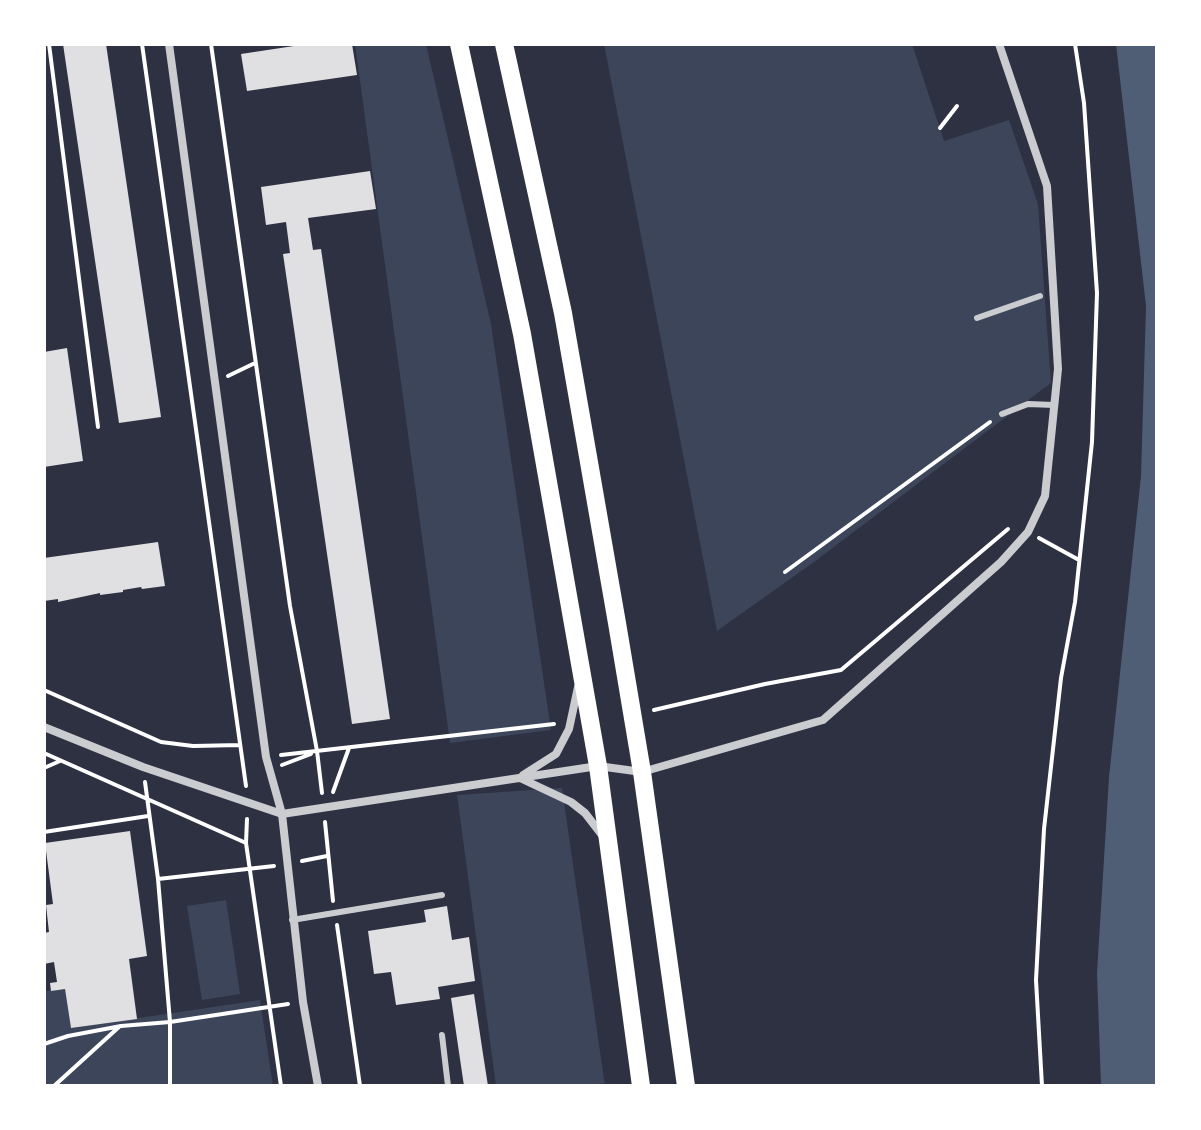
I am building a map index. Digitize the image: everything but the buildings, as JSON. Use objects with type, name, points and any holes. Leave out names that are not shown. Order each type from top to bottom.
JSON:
[{"type":"main road","points":[[459,44],[522,334],[582,672],[598,766],[641,1086]]},
{"type":"main road","points":[[504,44],[563,313],[642,772],[686,1086]]},
{"type":"street","points":[[169,44],[266,757],[282,814],[292,920],[318,1086]]},
{"type":"street","points":[[44,727],[143,767],[282,814],[598,766],[642,772],[823,720],[1001,562],[1028,532],[1045,496],[1058,369],[1047,186],[999,44]]},
{"type":"street","points":[[519,778],[556,754],[569,729],[582,672]]},
{"type":"street","points":[[519,778],[571,802],[585,813],[609,845]]},
{"type":"lane","points":[[977,318],[1040,296]]},
{"type":"lane","points":[[1002,414],[1028,404],[1054,405]]},
{"type":"lane","points":[[292,920],[442,895]]},
{"type":"lane","points":[[442,1035],[448,1086]]},
{"type":"path","points":[[49,44],[98,427]]},
{"type":"path","points":[[142,44],[248,803],[246,843],[281,1086]]},
{"type":"path","points":[[211,44],[290,606],[317,751],[327,856],[360,1086]]},
{"type":"path","points":[[1042,1086],[1036,980],[1044,829],[1061,678],[1075,602],[1092,442],[1097,293],[1084,103],[1075,44]]},
{"type":"path","points":[[940,128],[957,106]]},
{"type":"path","points":[[215,382],[255,363]]},
{"type":"path","points":[[785,572],[1002,414]]},
{"type":"path","points":[[654,710],[841,670],[1014,524]]},
{"type":"path","points":[[1039,538],[1079,560]]},
{"type":"path","points":[[44,690],[161,742],[193,746],[240,745]]},
{"type":"path","points":[[266,757],[557,724]]},
{"type":"path","points":[[333,792],[349,748]]},
{"type":"path","points":[[44,753],[246,843]]},
{"type":"path","points":[[44,768],[61,761]]},
{"type":"path","points":[[143,767],[158,879],[170,1022],[170,1086]]},
{"type":"path","points":[[44,832],[149,816]]},
{"type":"path","points":[[158,879],[251,870]]},
{"type":"path","points":[[44,1044],[121,1026],[170,1022],[303,1002]]},
{"type":"path","points":[[54,1086],[121,1026]]},
{"type":"shaded area","points":[[355,44],[426,44],[491,324],[551,730],[450,743]]},
{"type":"shaded area","points":[[604,44],[912,44],[944,141],[1009,120],[1038,204],[1051,383],[814,562],[717,631]]},
{"type":"shaded area","points":[[1116,44],[1157,44],[1157,1086],[1101,1086],[1097,973],[1109,777],[1141,476],[1146,306]]},
{"type":"shaded area","points":[[562,788],[605,1086],[496,1086],[457,795]]},
{"type":"shaded area","points":[[226,900],[240,994],[202,1000],[187,906]]},
{"type":"shaded area","points":[[65,989],[71,1028],[260,1000],[273,1086],[44,1086],[44,991]]}]
